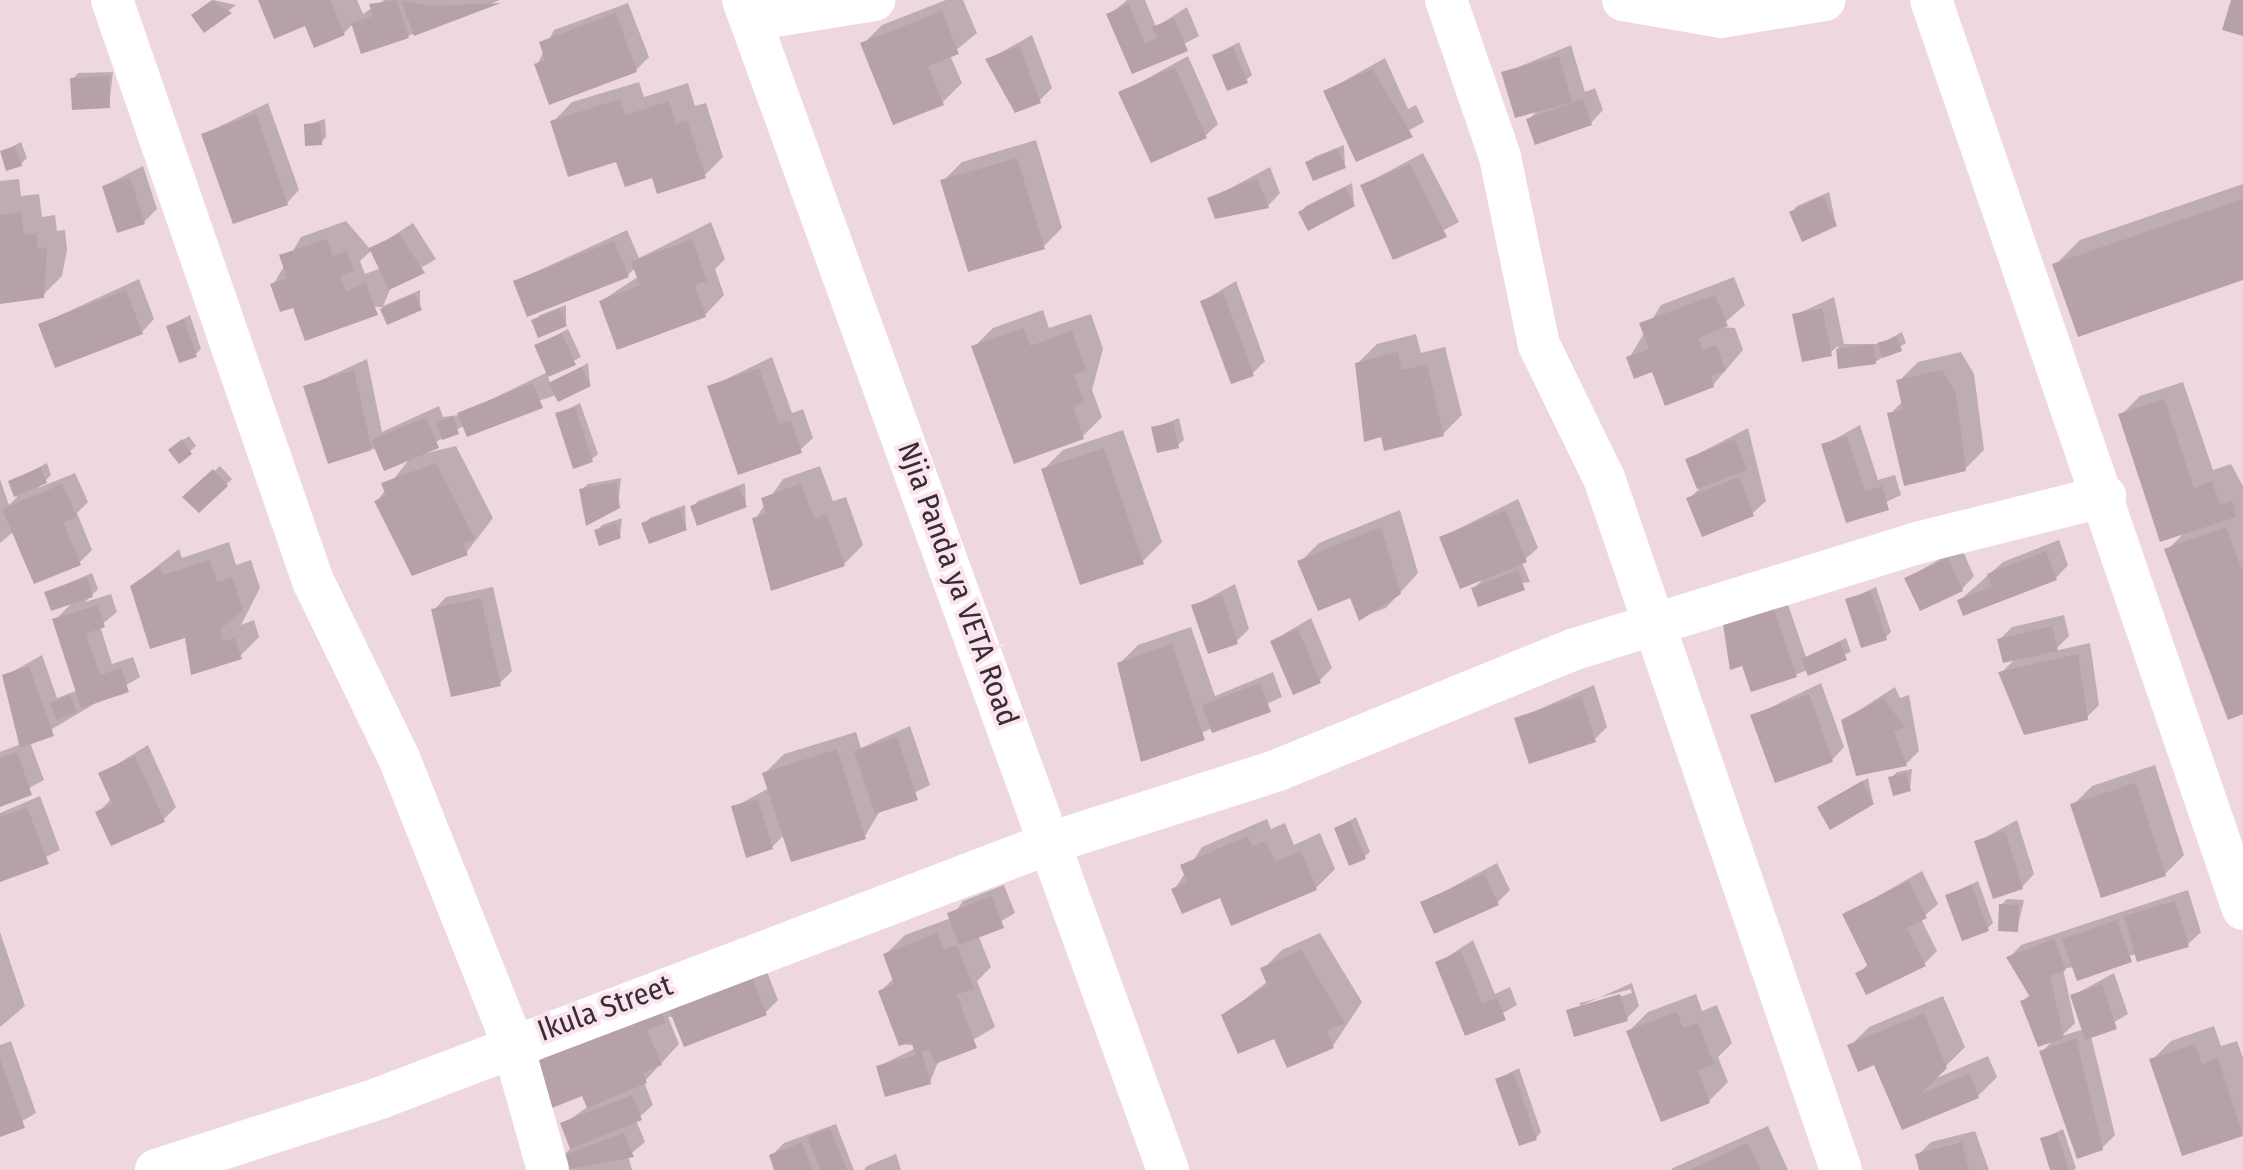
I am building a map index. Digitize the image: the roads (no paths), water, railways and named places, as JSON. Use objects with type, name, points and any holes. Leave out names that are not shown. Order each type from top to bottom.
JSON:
[{"type":"street","points":[[112,0],[312,581],[398,758],[512,1042],[548,1170]]},
{"type":"street","points":[[747,10],[874,0]]},
{"type":"street","points":[[1446,0],[1500,157],[1540,345],[1604,478],[1841,1170]]},
{"type":"street","points":[[1623,0],[1721,17],[1825,0]]},
{"type":"street","points":[[1931,0],[2243,909]]},
{"type":"street","name":"Njia Panda ya VETA Road","points":[[747,10],[1053,842],[1168,1170]]},
{"type":"street","name":"Ikula Street","points":[[156,1170],[380,1098],[512,1042],[1053,842],[1193,802],[1575,650],[1656,629],[1918,543],[2104,496]]}]
